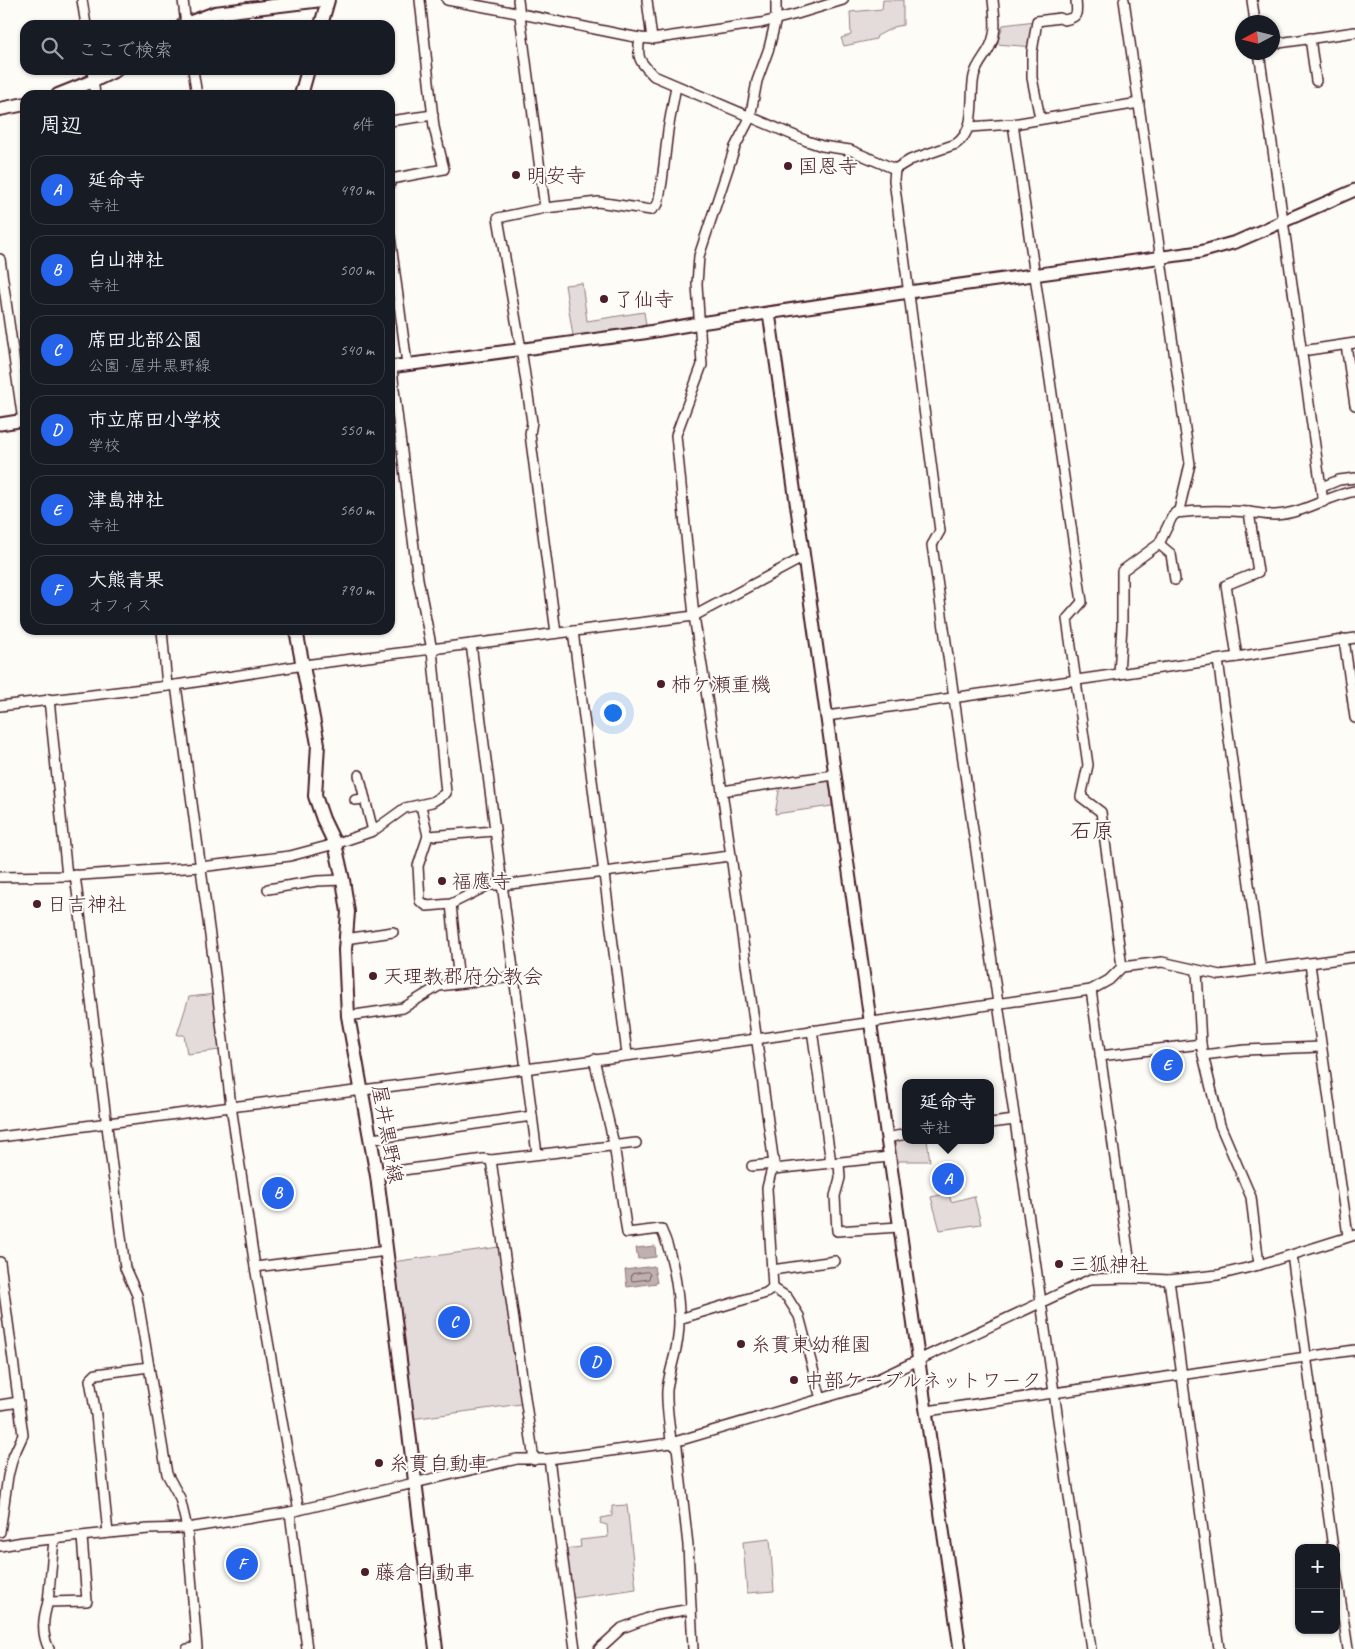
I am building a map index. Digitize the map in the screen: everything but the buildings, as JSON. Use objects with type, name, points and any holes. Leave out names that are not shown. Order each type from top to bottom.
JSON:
[{"type":"main road","points":[[196,20],[215,13],[266,3],[322,0]]},
{"type":"main road","points":[[322,20],[328,0]]},
{"type":"main road","points":[[302,90],[307,75]]},
{"type":"main road","points":[[67,90],[93,76]]},
{"type":"main road","points":[[0,109],[20,105]]},
{"type":"main road","name":"屋井黒野線","points":[[297,635],[318,744],[315,796],[335,844],[344,880],[348,912],[345,939],[348,1016],[372,1139],[436,1649]]},
{"type":"street","points":[[82,0],[85,20]]},
{"type":"street","points":[[183,0],[185,20]]},
{"type":"street","points":[[395,177],[444,168],[433,115],[420,0]]},
{"type":"street","points":[[447,0],[652,39],[761,23],[842,0]]},
{"type":"street","points":[[518,0],[545,208]]},
{"type":"street","points":[[647,0],[652,39]]},
{"type":"street","points":[[773,1288],[767,1188],[774,1166],[768,1111],[756,1039],[722,791],[694,616],[676,435],[702,365],[697,284],[701,251],[735,147],[750,118],[757,81],[769,48],[776,18],[776,0]]},
{"type":"street","points":[[895,169],[910,160],[956,144],[963,139],[970,127],[974,75],[988,51],[996,28],[993,0]]},
{"type":"street","points":[[1040,118],[1032,78],[1032,52],[1037,21],[1074,18],[1077,11],[1076,0]]},
{"type":"street","points":[[1119,674],[1122,625],[1122,571],[1159,544],[1175,513],[1179,510],[1190,464],[1124,0]]},
{"type":"street","points":[[1252,0],[1254,15]]},
{"type":"street","points":[[1280,43],[1355,32]]},
{"type":"street","points":[[640,38],[638,58],[654,76],[807,141],[822,146],[850,150],[895,169]]},
{"type":"street","points":[[1310,38],[1316,81]]},
{"type":"street","points":[[1260,60],[1324,502]]},
{"type":"street","points":[[194,75],[196,90]]},
{"type":"street","points":[[93,76],[94,90]]},
{"type":"street","points":[[556,634],[530,434],[532,422],[522,349],[503,255],[498,218],[545,208],[598,202],[651,210],[658,204],[676,86]]},
{"type":"street","points":[[970,127],[1013,124],[1139,103]]},
{"type":"street","points":[[395,120],[433,115]]},
{"type":"street","points":[[1013,124],[1082,602],[1067,619],[1088,765],[1081,797],[1100,812],[1122,967]]},
{"type":"street","points":[[895,169],[894,180],[940,530],[932,545],[1091,1649]]},
{"type":"street","points":[[395,366],[643,333],[909,292],[1161,258],[1222,247],[1355,190]]},
{"type":"street","points":[[0,259],[20,394]]},
{"type":"street","points":[[395,274],[407,364]]},
{"type":"street","points":[[769,313],[960,1649]]},
{"type":"street","points":[[1302,351],[1351,344],[1355,405]]},
{"type":"street","points":[[0,877],[71,876],[200,867],[290,856],[373,831],[406,808],[432,802],[446,793],[432,650],[418,579],[395,396]]},
{"type":"street","points":[[0,424],[20,422]]},
{"type":"street","points":[[1322,487],[1339,480],[1355,478]]},
{"type":"street","points":[[1175,513],[1206,510],[1275,515],[1296,511],[1344,493],[1355,491]]},
{"type":"street","points":[[1238,657],[1226,584],[1258,572],[1249,512]]},
{"type":"street","points":[[1159,544],[1171,554],[1175,580]]},
{"type":"street","points":[[0,706],[694,616],[804,558]]},
{"type":"street","points":[[573,631],[627,1054]]},
{"type":"street","points":[[163,635],[200,867],[231,1106],[255,1267],[290,1472],[307,1649]]},
{"type":"street","points":[[827,716],[954,699],[1355,638]]},
{"type":"street","points":[[1344,640],[1355,718]]},
{"type":"street","points":[[471,644],[513,978],[538,1154]]},
{"type":"street","points":[[1218,660],[1261,970]]},
{"type":"street","points":[[49,699],[71,876],[125,1268],[137,1295],[167,1474],[180,1498],[187,1528],[197,1648],[189,1649]]},
{"type":"street","points":[[722,791],[834,774]]},
{"type":"street","points":[[359,775],[373,831]]},
{"type":"street","points":[[355,800],[364,799]]},
{"type":"street","points":[[421,806],[428,836],[418,866],[420,901],[427,906],[451,904],[489,885],[502,885],[730,856]]},
{"type":"street","points":[[428,836],[495,831]]},
{"type":"street","points":[[268,888],[317,881],[344,880]]},
{"type":"street","points":[[451,904],[459,983]]},
{"type":"street","points":[[345,939],[393,932]]},
{"type":"street","points":[[0,1137],[627,1054],[756,1039],[1091,990],[1109,980],[1122,967],[1162,962],[1220,976],[1355,957]]},
{"type":"street","points":[[0,1546],[148,1529],[187,1528],[295,1511],[518,1459],[548,1459],[671,1443],[861,1387],[1091,1279],[1132,1278],[1169,1280],[1218,1275],[1259,1265],[1352,1235],[1321,1047],[1310,964]]},
{"type":"street","points":[[1197,971],[1203,1055],[1220,1125],[1251,1197],[1259,1265]]},
{"type":"street","points":[[348,1016],[403,1008],[439,986],[513,978]]},
{"type":"street","points":[[1091,990],[1132,1278]]},
{"type":"street","points":[[812,1030],[835,1163],[840,1178],[835,1196],[837,1231],[899,1227]]},
{"type":"street","points":[[1100,1056],[1201,1044]]},
{"type":"street","points":[[1203,1055],[1245,1050],[1321,1047]]},
{"type":"street","points":[[594,1059],[614,1144],[627,1233],[661,1229],[668,1244],[678,1299],[679,1319],[678,1337],[667,1390],[671,1443]]},
{"type":"street","points":[[372,1139],[532,1116]]},
{"type":"street","points":[[994,1122],[1014,1120]]},
{"type":"street","points":[[887,1138],[902,1135]]},
{"type":"street","points":[[377,1176],[381,1173],[474,1160],[491,1160],[614,1144],[636,1143]]},
{"type":"street","points":[[752,1166],[835,1163],[889,1156]]},
{"type":"street","points":[[491,1160],[534,1460]]},
{"type":"street","points":[[255,1267],[387,1251]]},
{"type":"street","points":[[1292,1255],[1332,1544]]},
{"type":"street","points":[[772,1270],[835,1261]]},
{"type":"street","points":[[0,1262],[23,1435],[13,1456],[8,1476],[0,1532]]},
{"type":"street","points":[[1169,1280],[1220,1649]]},
{"type":"street","points":[[679,1319],[766,1293],[773,1288]]},
{"type":"street","points":[[773,1288],[787,1297],[799,1316],[820,1399]]},
{"type":"street","points":[[927,1411],[1355,1350]]},
{"type":"street","points":[[108,1533],[96,1415],[90,1380],[96,1374],[149,1366]]},
{"type":"street","points":[[0,1405],[19,1402]]},
{"type":"street","points":[[671,1443],[677,1447],[688,1545],[694,1649]]},
{"type":"street","points":[[548,1459],[575,1649]]},
{"type":"street","points":[[48,1602],[87,1601],[82,1537]]},
{"type":"street","points":[[49,1649],[43,1628],[43,1618],[48,1602],[54,1540]]},
{"type":"street","points":[[1339,1589],[1348,1649]]},
{"type":"street","points":[[599,1649],[622,1628],[656,1616],[691,1609]]},
{"type":"shaded area","points":[[883,0],[903,0],[903,25],[894,27],[877,36],[876,39],[844,46],[841,38],[851,35],[850,12],[882,9]]},
{"type":"shaded area","points":[[1035,21],[1034,47],[997,44],[1003,25]]},
{"type":"shaded area","points":[[582,283],[587,321],[644,312],[646,325],[573,336],[565,285]]},
{"type":"shaded area","points":[[829,778],[832,806],[775,814],[780,785]]},
{"type":"shaded area","points":[[215,994],[220,1050],[187,1054],[184,1035],[177,1035],[189,997]]},
{"type":"shaded area","points":[[902,1139],[902,1144],[928,1144],[930,1161],[894,1161],[892,1145],[897,1140]]},
{"type":"shaded area","points":[[949,1193],[951,1202],[974,1196],[981,1224],[940,1230],[931,1197]]},
{"type":"shaded area","points":[[499,1247],[521,1404],[411,1419],[392,1262]]},
{"type":"shaded area","points":[[627,1505],[636,1589],[573,1598],[566,1549],[581,1547],[580,1540],[608,1537],[607,1525],[600,1523],[601,1518],[612,1516],[612,1506]]},
{"type":"shaded area","points":[[770,1539],[774,1591],[747,1593],[743,1542]]},
{"type":"water","points":[[655,1246],[656,1257],[638,1259],[636,1248]]},
{"type":"water","points":[[654,1266],[657,1283],[627,1287],[625,1270]]},
{"type":"place","name":"国恩寺","points":[[788,166]]},
{"type":"place","name":"明安寺","points":[[516,175]]},
{"type":"place","name":"了仙寺","points":[[604,299]]},
{"type":"place","name":"柿ケ瀬重機","points":[[661,684]]},
{"type":"place","name":"福應寺","points":[[442,881]]},
{"type":"place","name":"日吉神社","points":[[37,904]]},
{"type":"place","name":"天理教郡府分教会","points":[[373,976]]},
{"type":"place","name":"津島神社","points":[[1167,1065]]},
{"type":"place","name":"延命寺","points":[[948,1179]]},
{"type":"place","name":"白山神社","points":[[278,1193]]},
{"type":"place","name":"三狐神社","points":[[1059,1264]]},
{"type":"place","name":"席田北部公園","points":[[454,1322]]},
{"type":"place","name":"糸貫東幼稚園","points":[[741,1344]]},
{"type":"place","name":"市立席田小学校","points":[[596,1362]]},
{"type":"place","name":"中部ケーブルネットワーク","points":[[794,1380]]},
{"type":"place","name":"糸貫自動車","points":[[379,1463]]},
{"type":"place","name":"大熊青果","points":[[242,1564]]},
{"type":"place","name":"藤倉自動車","points":[[365,1572]]},
{"type":"district","name":"石原","points":[[1092,830]]}]
